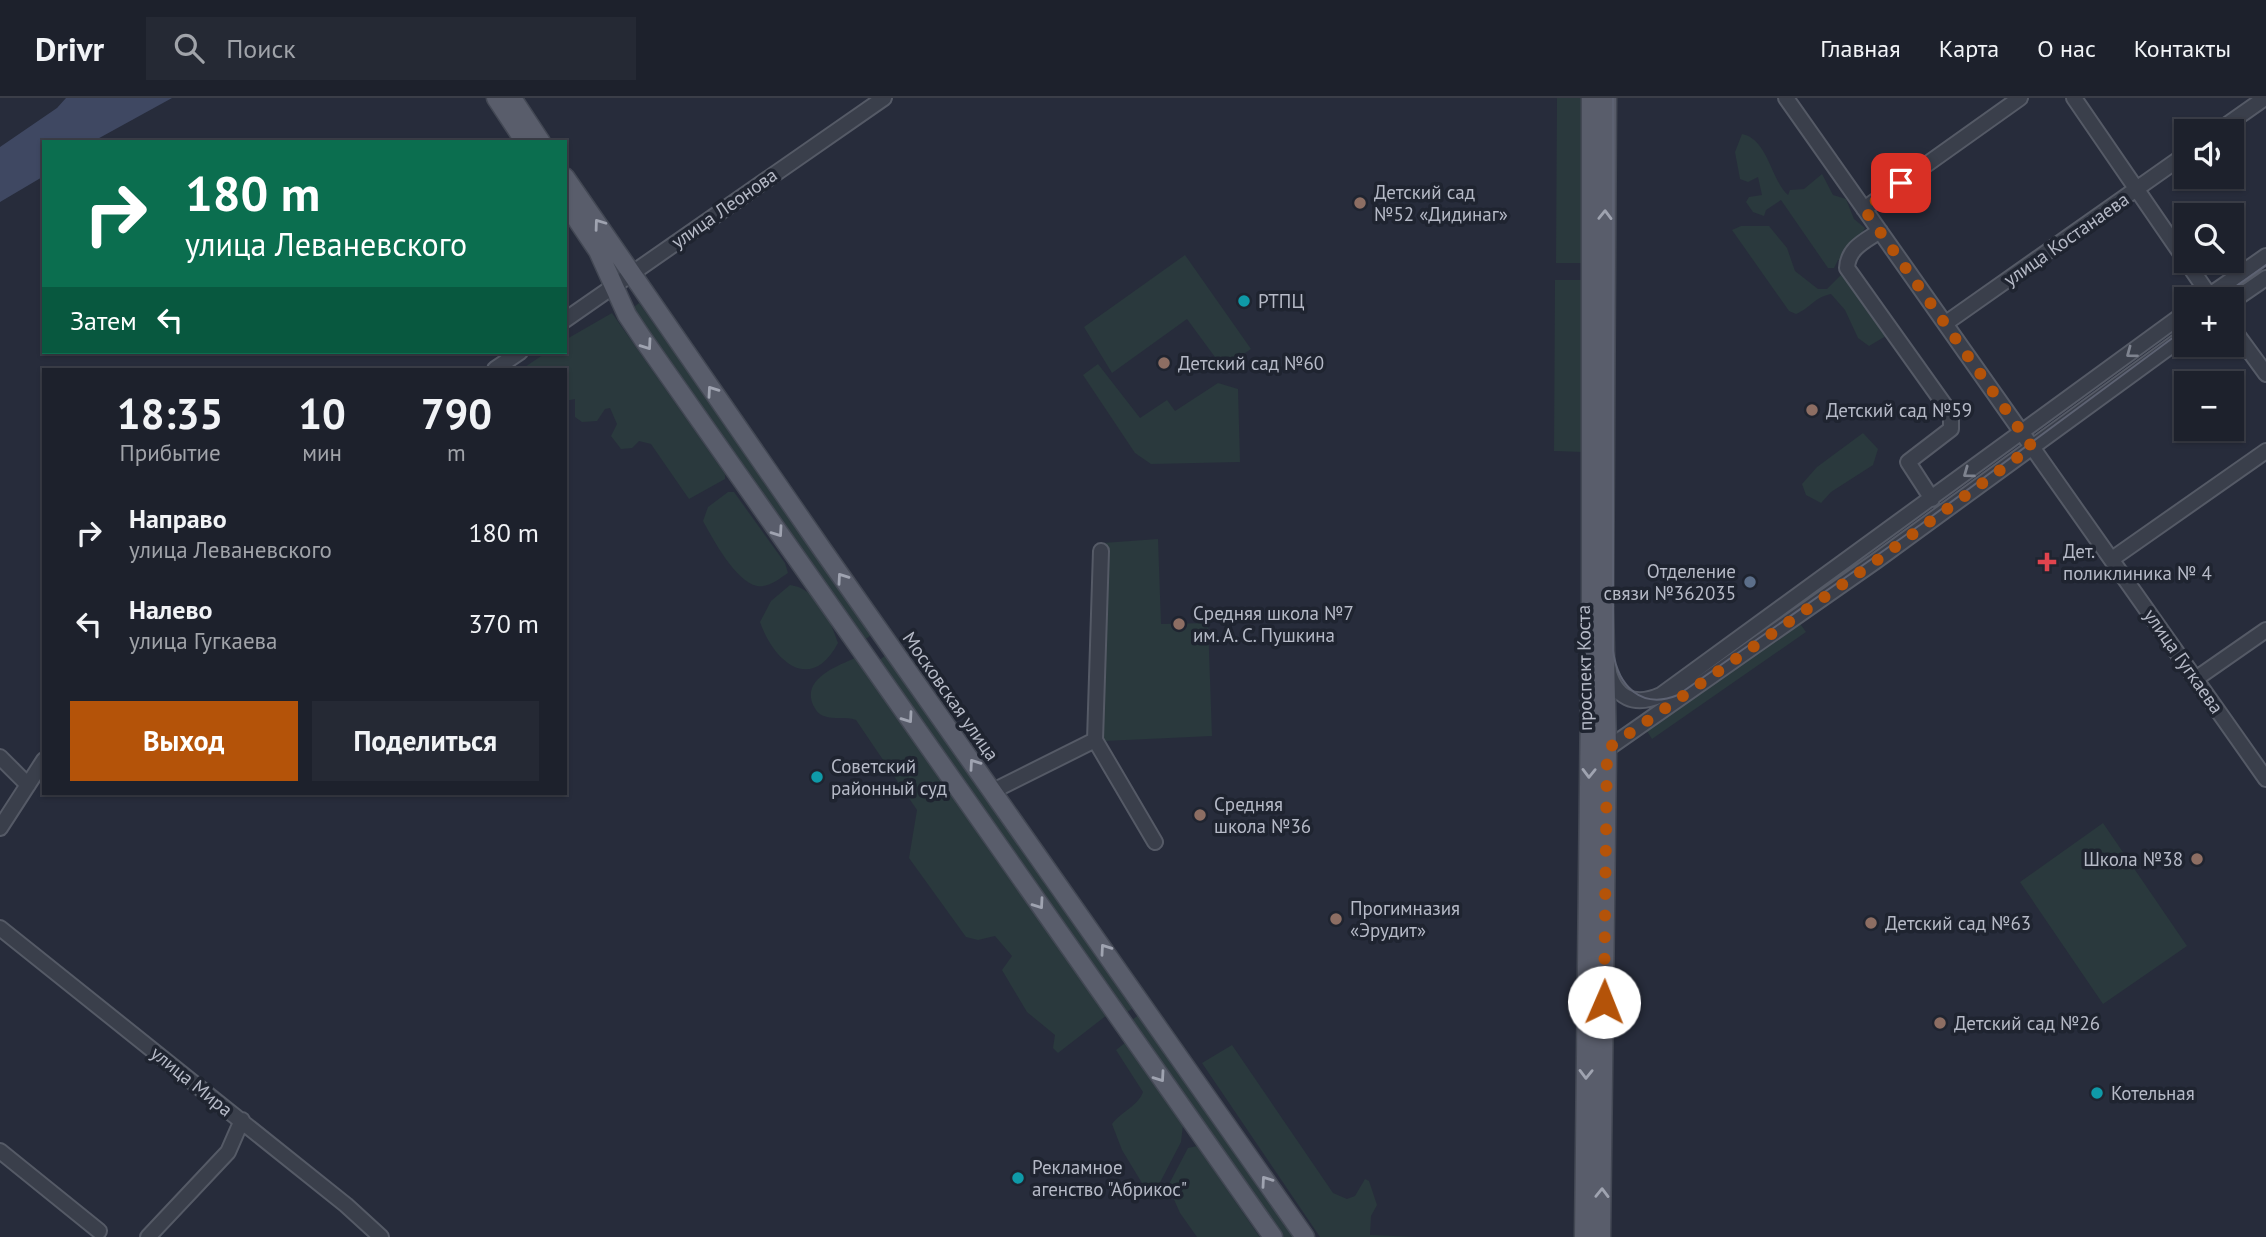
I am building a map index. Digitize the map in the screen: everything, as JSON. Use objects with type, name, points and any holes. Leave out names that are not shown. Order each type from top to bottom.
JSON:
[{"type":"main road","points":[[496,98],[524,140]]},
{"type":"main road","points":[[512,98],[540,140]]},
{"type":"main road","name":"проспект Коста","points":[[1584,1237],[1591,607],[1591,98]]},
{"type":"main road","name":"проспект Коста","points":[[1601,1237],[1607,749],[1604,654],[1607,98]]},
{"type":"main road","name":"Московская улица","points":[[567,180],[633,271],[774,480],[1305,1237]]},
{"type":"main road","points":[[567,205],[598,251],[613,286],[643,339],[1273,1237]]},
{"type":"street","name":"улица Леонова","points":[[567,319],[884,98]]},
{"type":"street","points":[[1864,209],[2020,98]]},
{"type":"street","points":[[2074,98],[2201,287]]},
{"type":"street","points":[[2235,119],[2265,98]]},
{"type":"street","name":"улица Гугкаева","points":[[1789,99],[2266,779]]},
{"type":"street","name":"улица Костанаева","points":[[1946,323],[2174,162]]},
{"type":"street","points":[[1880,231],[1853,250],[1848,257],[1847,268],[1951,414],[1951,429],[1908,462],[1932,499]]},
{"type":"street","points":[[2223,287],[2266,256]]},
{"type":"street","points":[[2244,293],[2266,278]]},
{"type":"street","points":[[1604,654],[1614,686],[1629,699],[1640,703],[1661,695],[2174,321]]},
{"type":"street","points":[[1607,749],[1876,561],[2174,344]]},
{"type":"street","points":[[2244,344],[2266,374]]},
{"type":"street","points":[[496,368],[517,354]]},
{"type":"street","points":[[2112,559],[2266,451]]},
{"type":"street","points":[[1101,551],[1095,740],[1155,842]]},
{"type":"street","points":[[2197,678],[2266,629]]},
{"type":"street","points":[[993,791],[1095,740]]},
{"type":"street","points":[[0,757],[27,787]]},
{"type":"street","points":[[0,828],[42,763]]},
{"type":"street","name":"улица Мира","points":[[0,928],[346,1205],[381,1237]]},
{"type":"street","points":[[148,1237],[228,1152],[242,1121]]},
{"type":"street","points":[[0,1152],[99,1231]]},
{"type":"shaded area","points":[[1557,98],[1583,98],[1582,263],[1556,263]]},
{"type":"shaded area","points":[[1742,134],[1751,137],[1758,144],[1788,195],[1790,190],[1804,189],[1822,174],[1833,195],[1846,199],[1854,219],[1865,228],[1845,262],[1838,260],[1834,268],[1828,268],[1781,200],[1766,210],[1764,216],[1753,212],[1746,202],[1749,197],[1762,195],[1758,177],[1748,182],[1740,179],[1735,152]]},
{"type":"shaded area","points":[[1741,226],[1769,226],[1787,248],[1795,271],[1818,289],[1827,289],[1842,274],[1848,277],[1889,328],[1886,336],[1869,346],[1858,338],[1845,310],[1831,294],[1796,314],[1789,311],[1732,230]]},
{"type":"shaded area","points":[[1185,255],[1251,349],[1223,368],[1187,319],[1112,373],[1084,327]]},
{"type":"shaded area","points":[[1555,280],[1583,280],[1583,452],[1554,451]]},
{"type":"shaded area","points":[[639,303],[874,633],[863,641],[630,310]]},
{"type":"shaded area","points":[[612,313],[725,474],[725,479],[689,499],[651,444],[639,441],[632,448],[621,449],[611,436],[617,424],[610,408],[605,409],[597,421],[582,422],[575,417],[575,399],[567,401],[567,368],[523,368],[544,354],[567,354],[567,339]]},
{"type":"shaded area","points":[[1098,364],[1140,418],[1167,400],[1175,411],[1218,383],[1238,389],[1240,462],[1151,464],[1135,453],[1083,375]]},
{"type":"shaded area","points":[[1863,433],[1878,449],[1873,465],[1831,492],[1821,503],[1806,495],[1802,484],[1817,467]]},
{"type":"shaded area","points":[[728,492],[734,492],[785,563],[788,573],[765,586],[749,583],[733,568],[703,521],[708,507]]},
{"type":"shaded area","points":[[1158,539],[1161,624],[1208,623],[1212,736],[1104,741],[1103,543]]},
{"type":"shaded area","points":[[790,585],[799,587],[815,598],[831,624],[838,643],[816,667],[794,667],[784,660],[774,649],[760,622],[771,601]]},
{"type":"shaded area","points":[[1796,618],[1806,632],[1652,739],[1643,725]]},
{"type":"shaded area","points":[[889,653],[1137,1005],[1123,1015],[875,663]]},
{"type":"shaded area","points":[[855,658],[1107,1015],[1058,1053],[1053,1048],[1055,1035],[1027,1012],[1002,970],[1012,956],[995,936],[978,940],[966,937],[909,858],[917,810],[856,720],[824,716],[813,705],[812,688],[816,681],[830,670]]},
{"type":"shaded area","points":[[2103,823],[2187,946],[2103,1004],[2020,882]]},
{"type":"shaded area","points":[[1143,1012],[1297,1237],[1278,1237],[1129,1022]]},
{"type":"shaded area","points":[[1126,1042],[1183,1125],[1181,1142],[1153,1196],[1148,1193],[1122,1150],[1112,1124],[1143,1092],[1116,1050]]},
{"type":"shaded area","points":[[1232,1045],[1333,1193],[1347,1199],[1355,1196],[1365,1179],[1369,1181],[1377,1205],[1371,1216],[1370,1235],[1418,1237],[1320,1237],[1202,1063]]},
{"type":"shaded area","points":[[1197,1146],[1260,1237],[1197,1237],[1180,1213],[1168,1186],[1188,1148]]},
{"type":"water","points":[[66,98],[172,98],[96,140],[42,140],[42,177],[0,202],[0,147],[57,108]]},
{"type":"tram line","points":[[1613,98],[1613,651],[1620,675],[1626,684],[1642,697],[1665,699],[1678,695],[1920,525],[2174,337]]},
{"type":"tram line","points":[[2235,287],[2266,265]]},
{"type":"place","name":"Детский сад №52 «Дидинаг»","points":[[1360,203]]},
{"type":"place","name":"РТПЦ","points":[[1244,301]]},
{"type":"place","name":"Детский сад №60","points":[[1164,363]]},
{"type":"place","name":"Детский сад №59","points":[[1812,410]]},
{"type":"place","name":"Дет. поликлиника № 4","points":[[2047,562]]},
{"type":"place","name":"Отделение связи №362035","points":[[1750,582]]},
{"type":"place","name":"Средняя школа №7 им. А. С. Пушкина","points":[[1179,624]]},
{"type":"place","name":"Советский районный суд","points":[[817,777]]},
{"type":"place","name":"Средняя школа №36","points":[[1200,815]]},
{"type":"place","name":"Школа №38","points":[[2197,859]]},
{"type":"place","name":"Прогимназия «Эрудит»","points":[[1336,919]]},
{"type":"place","name":"Детский сад №63","points":[[1871,923]]},
{"type":"place","name":"Детский сад №26","points":[[1940,1023]]},
{"type":"place","name":"Котельная","points":[[2097,1093]]},
{"type":"place","name":"Рекламное агенство \"Абрикос\"","points":[[1018,1178]]},
{"type":"route","points":[[1604,1002],[1607,749],[1876,561],[2032,447],[1864,209],[1901,183]]}]
